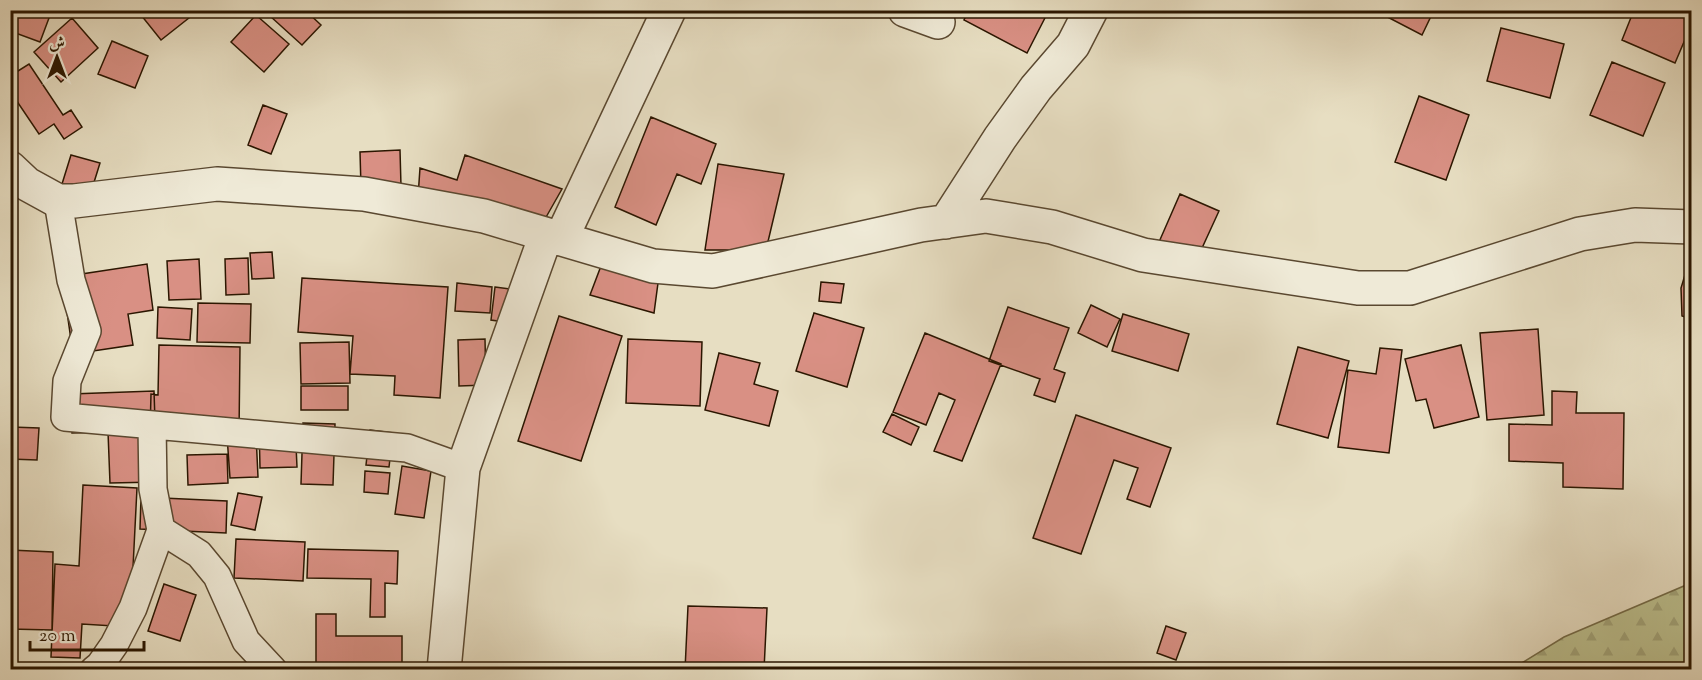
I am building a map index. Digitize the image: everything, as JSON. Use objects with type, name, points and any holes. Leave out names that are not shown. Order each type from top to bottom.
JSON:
[{"type":"street","points":[[444,669],[463,468],[553,237],[669,10]]},
{"type":"street","points":[[905,10],[938,21]]},
{"type":"street","points":[[946,222],[1000,138],[1036,88],[1072,45],[1091,10]]},
{"type":"street","points":[[10,168],[27,184],[58,201],[217,184],[364,194],[484,216],[653,266],[713,271],[921,225],[986,216],[1052,227],[1143,255],[1358,288],[1410,288],[1580,234],[1635,225],[1692,227]]},
{"type":"street","points":[[58,201],[71,280],[87,331],[67,381],[65,417],[407,447],[463,468]]},
{"type":"street","points":[[94,669],[100,665],[114,645],[133,608],[161,530],[153,489],[152,425]]},
{"type":"street","points":[[161,530],[199,554],[217,576],[246,641],[273,669]]},
{"type":"green space","points":[[1691,583],[1691,669],[1512,669],[1564,637]]},
{"type":"building","points":[[10,10],[52,10],[40,42],[10,31]]},
{"type":"building","points":[[137,10],[199,10],[161,40]]},
{"type":"building","points":[[275,10],[305,10],[321,25],[302,45],[270,16]]},
{"type":"building","points":[[969,10],[1049,10],[1027,53],[964,20]]},
{"type":"building","points":[[1374,10],[1434,10],[1422,35]]},
{"type":"building","points":[[1634,10],[1692,10],[1692,23],[1675,63],[1622,40]]},
{"type":"building","points":[[256,15],[289,44],[264,72],[231,42]]},
{"type":"building","points":[[72,18],[98,48],[61,82],[34,52]]},
{"type":"building","points":[[1501,28],[1564,44],[1550,98],[1487,81]]},
{"type":"building","points":[[112,41],[148,56],[135,88],[98,74]]},
{"type":"building","points":[[1612,62],[1665,83],[1643,136],[1590,115]]},
{"type":"building","points":[[29,64],[63,115],[71,110],[82,127],[64,139],[54,124],[39,134],[10,91],[10,76]]},
{"type":"building","points":[[1419,96],[1469,115],[1446,180],[1395,162]]},
{"type":"building","points":[[263,105],[287,114],[271,154],[248,145]]},
{"type":"building","points":[[651,117],[716,144],[701,184],[677,174],[656,225],[615,207]]},
{"type":"building","points":[[400,150],[401,186],[361,187],[360,152]]},
{"type":"building","points":[[71,155],[100,163],[91,192],[62,184]]},
{"type":"building","points":[[465,155],[562,189],[541,226],[418,197],[420,168],[457,180]]},
{"type":"building","points":[[718,164],[784,174],[766,250],[705,250]]},
{"type":"building","points":[[1180,194],[1219,211],[1197,259],[1159,242]]},
{"type":"building","points":[[272,252],[274,278],[252,279],[250,253]]},
{"type":"building","points":[[1691,255],[1692,319],[1682,316],[1681,288]]},
{"type":"building","points":[[248,258],[249,294],[226,295],[225,259]]},
{"type":"building","points":[[199,259],[201,299],[169,300],[167,261]]},
{"type":"building","points":[[147,264],[153,310],[128,314],[133,345],[73,354],[62,277]]},
{"type":"building","points":[[601,266],[658,283],[654,313],[590,295]]},
{"type":"building","points":[[302,278],[448,287],[440,398],[394,395],[395,376],[350,374],[353,336],[298,332]]},
{"type":"building","points":[[821,282],[844,284],[841,303],[819,301]]},
{"type":"building","points":[[457,283],[492,287],[490,313],[455,311]]},
{"type":"building","points":[[495,287],[517,290],[512,323],[491,320]]},
{"type":"building","points":[[198,303],[251,304],[250,343],[197,342]]},
{"type":"building","points":[[1091,305],[1120,319],[1107,347],[1078,333]]},
{"type":"building","points":[[158,307],[192,309],[190,340],[157,338]]},
{"type":"building","points":[[1008,307],[1069,328],[1054,369],[1065,373],[1055,402],[1034,395],[1040,379],[989,361]]},
{"type":"building","points":[[814,313],[864,328],[847,387],[796,371]]},
{"type":"building","points":[[1123,314],[1189,334],[1178,371],[1112,351]]},
{"type":"building","points":[[559,316],[622,336],[581,461],[518,441]]},
{"type":"building","points":[[1538,329],[1544,415],[1487,420],[1480,333]]},
{"type":"building","points":[[925,333],[1001,364],[962,461],[934,451],[955,400],[939,393],[926,425],[893,412]]},
{"type":"building","points":[[485,339],[486,385],[459,386],[458,340]]},
{"type":"building","points":[[628,339],[702,342],[700,406],[626,403]]},
{"type":"building","points":[[349,342],[350,383],[301,384],[300,343]]},
{"type":"building","points":[[159,345],[240,347],[239,434],[150,433],[151,394],[158,395]]},
{"type":"building","points":[[1461,345],[1479,417],[1434,428],[1426,399],[1416,401],[1405,359]]},
{"type":"building","points":[[1298,347],[1349,361],[1328,438],[1277,424]]},
{"type":"building","points":[[1380,348],[1402,350],[1389,453],[1338,447],[1348,370],[1376,374]]},
{"type":"building","points":[[719,353],[760,363],[754,384],[778,391],[769,426],[705,410]]},
{"type":"building","points":[[301,386],[348,386],[348,410],[301,410]]},
{"type":"building","points":[[154,391],[157,482],[110,483],[108,432],[72,433],[71,394]]},
{"type":"building","points":[[1552,391],[1577,392],[1576,413],[1624,413],[1623,489],[1563,487],[1563,463],[1509,461],[1509,424],[1552,425]]},
{"type":"building","points":[[892,414],[919,427],[911,445],[883,432]]},
{"type":"building","points":[[1076,415],[1171,448],[1150,507],[1127,499],[1138,468],[1114,460],[1081,554],[1033,538]]},
{"type":"building","points":[[303,423],[335,424],[333,485],[301,484]]},
{"type":"building","points":[[295,424],[297,467],[260,468],[259,425]]},
{"type":"building","points":[[11,427],[39,428],[37,460],[10,459]]},
{"type":"building","points":[[370,430],[393,433],[389,467],[366,465]]},
{"type":"building","points":[[256,434],[258,477],[230,478],[227,436]]},
{"type":"building","points":[[227,454],[228,483],[188,485],[187,455]]},
{"type":"building","points":[[402,466],[431,471],[424,518],[395,514]]},
{"type":"building","points":[[365,471],[390,473],[388,494],[364,492]]},
{"type":"building","points":[[83,485],[137,488],[130,627],[82,624],[80,658],[51,657],[55,564],[79,566]]},
{"type":"building","points":[[238,493],[262,497],[255,530],[231,525]]},
{"type":"building","points":[[141,497],[227,501],[226,533],[140,529]]},
{"type":"building","points":[[236,539],[305,542],[303,581],[234,578]]},
{"type":"building","points":[[308,549],[398,551],[397,584],[385,583],[385,617],[370,617],[371,579],[307,578]]},
{"type":"building","points":[[10,550],[53,552],[52,630],[10,629]]},
{"type":"building","points":[[164,584],[196,595],[180,641],[148,631]]},
{"type":"building","points":[[688,606],[767,608],[764,670],[685,670]]},
{"type":"building","points":[[316,614],[336,614],[336,636],[402,636],[402,670],[316,670]]},
{"type":"building","points":[[1166,626],[1186,633],[1176,660],[1157,653]]}]
